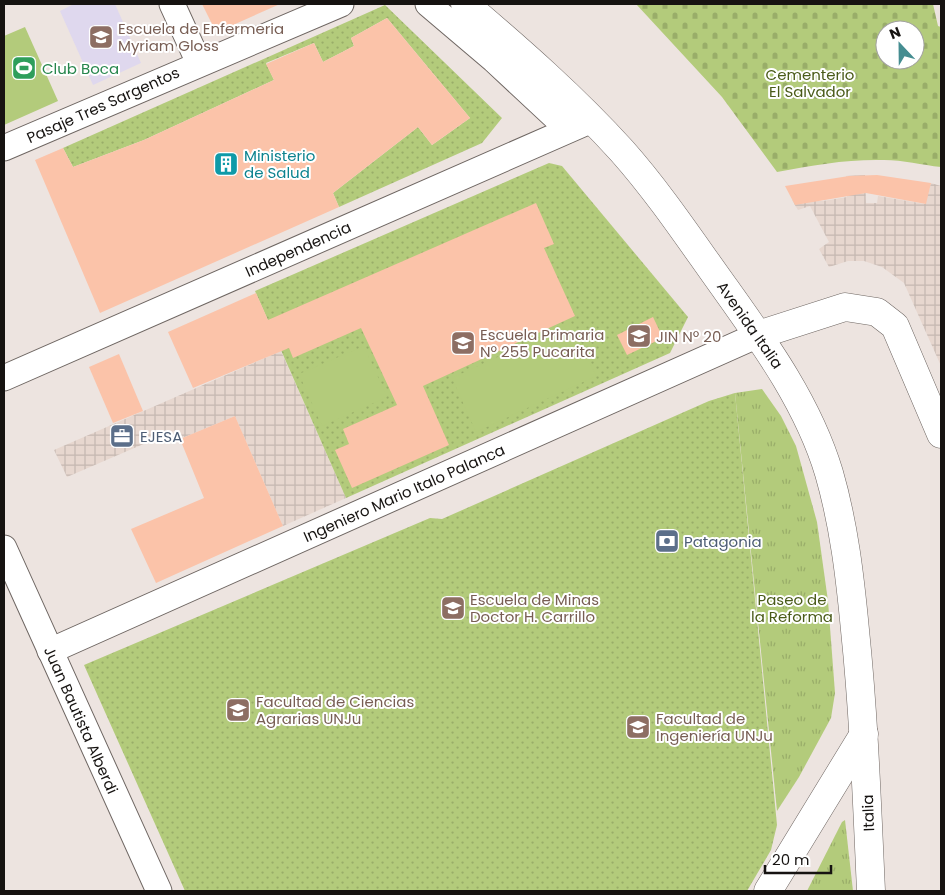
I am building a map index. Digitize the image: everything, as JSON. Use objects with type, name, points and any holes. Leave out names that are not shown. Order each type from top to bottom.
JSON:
[{"type":"main road","name":"Avenida Italia","points":[[465,4],[580,125],[623,152],[658,196],[758,335],[788,382],[821,451],[830,476],[841,519],[848,563],[864,734]]},
{"type":"main road","points":[[758,335],[845,307],[877,312],[895,326],[941,434]]},
{"type":"main road","points":[[768,891],[864,734]]},
{"type":"main road","name":"Italia","points":[[864,734],[871,891]]},
{"type":"street","points":[[172,4],[199,63]]},
{"type":"street","name":"Pasaje Tres Sargentos","points":[[4,148],[199,63],[341,4]]},
{"type":"street","name":"Avenida Italia","points":[[428,4],[494,60],[580,125]]},
{"type":"street","name":"Independencia","points":[[4,378],[580,125]]},
{"type":"street","name":"Ingeniero Mario Italo Palanca","points":[[50,651],[758,335]]},
{"type":"street","name":"Juan Bautista Alberdi","points":[[4,548],[159,891]]},
{"type":"shaded area","name":"Escuela de Enfermeria Myriam Gloss","points":[[74,4],[115,4],[141,63],[93,85],[60,11]]},
{"type":"shaded area","points":[[865,175],[866,203],[877,203],[878,196],[925,204],[931,183],[941,186],[941,366],[904,283],[882,267],[864,261],[848,261],[829,267],[819,249],[829,242],[810,206],[798,210],[792,200],[823,201],[847,197],[846,176]]},
{"type":"shaded area","name":"EJESA","points":[[281,351],[346,498],[283,526],[235,416],[180,439],[176,430],[67,477],[54,450]]},
{"type":"green space","name":"Cementerio El Salvador","points":[[636,4],[933,4],[938,26],[941,27],[941,167],[898,161],[857,160],[777,172],[722,97]]},
{"type":"green space","points":[[385,5],[502,118],[482,143],[339,207],[333,193],[418,127],[432,145],[470,118],[387,18],[351,38],[354,46],[323,62],[314,43],[266,63],[274,80],[144,140],[73,167],[63,148]]},
{"type":"green space","name":"Club Boca","points":[[25,27],[58,101],[4,125],[4,36]]},
{"type":"green space","points":[[549,163],[562,166],[688,317],[670,353],[346,498],[255,291]]},
{"type":"green space","points":[[571,323],[596,376],[476,432],[452,378]]},
{"type":"green space","points":[[364,346],[387,397],[322,426],[299,374]]},
{"type":"green space","name":"Paseo de la Reforma","points":[[762,389],[781,416],[796,446],[817,522],[828,601],[835,693],[831,718],[799,777],[777,811],[735,393]]},
{"type":"green space","points":[[735,393],[777,825],[771,850],[747,891],[185,891],[84,665],[430,518],[442,519],[709,401]]},
{"type":"green space","points":[[845,820],[853,891],[807,891],[842,822]]},
{"type":"building","points":[[202,4],[280,4],[224,29],[212,24]]},
{"type":"building","name":"Ministerio de Salud","points":[[387,18],[470,118],[432,145],[418,127],[333,193],[339,207],[100,313],[35,160],[63,148],[73,167],[144,140],[274,80],[266,64],[314,43],[323,62],[354,46],[351,38]]},
{"type":"building","points":[[877,175],[931,183],[926,204],[866,193],[795,205],[785,186],[849,176]]},
{"type":"building","name":"Escuela Primaria Nº 255 Pucarita","points":[[536,203],[554,244],[544,248],[575,316],[423,386],[449,445],[352,488],[335,450],[349,444],[343,429],[397,405],[361,328],[293,358],[289,348],[193,388],[168,332],[256,293],[268,320]]},
{"type":"building","points":[[653,317],[663,338],[627,355],[617,335]]},
{"type":"building","name":"EJESA","points":[[119,354],[143,411],[113,423],[89,367]]},
{"type":"building","name":"EJESA","points":[[235,416],[283,526],[156,583],[131,529],[204,498],[180,439]]},
{"type":"place","name":"Escuela de Enfermeria Myriam Gloss","points":[[101,37]]},
{"type":"place","name":"Club Boca","points":[[24,68]]},
{"type":"place","name":"Ministerio de Salud","points":[[226,164]]},
{"type":"place","name":"JIN Nº 20","points":[[639,336]]},
{"type":"place","name":"Escuela Primaria Nº 255 Pucarita","points":[[463,343]]},
{"type":"place","name":"EJESA","points":[[122,436]]},
{"type":"place","name":"Patagonia","points":[[667,541]]},
{"type":"place","name":"Escuela de Minas Doctor H. Carrillo","points":[[453,608]]},
{"type":"place","name":"Facultad de Ciencias Agrarias UNJu","points":[[238,710]]},
{"type":"place","name":"Facultad de Ingeniería UNJu","points":[[638,727]]}]
